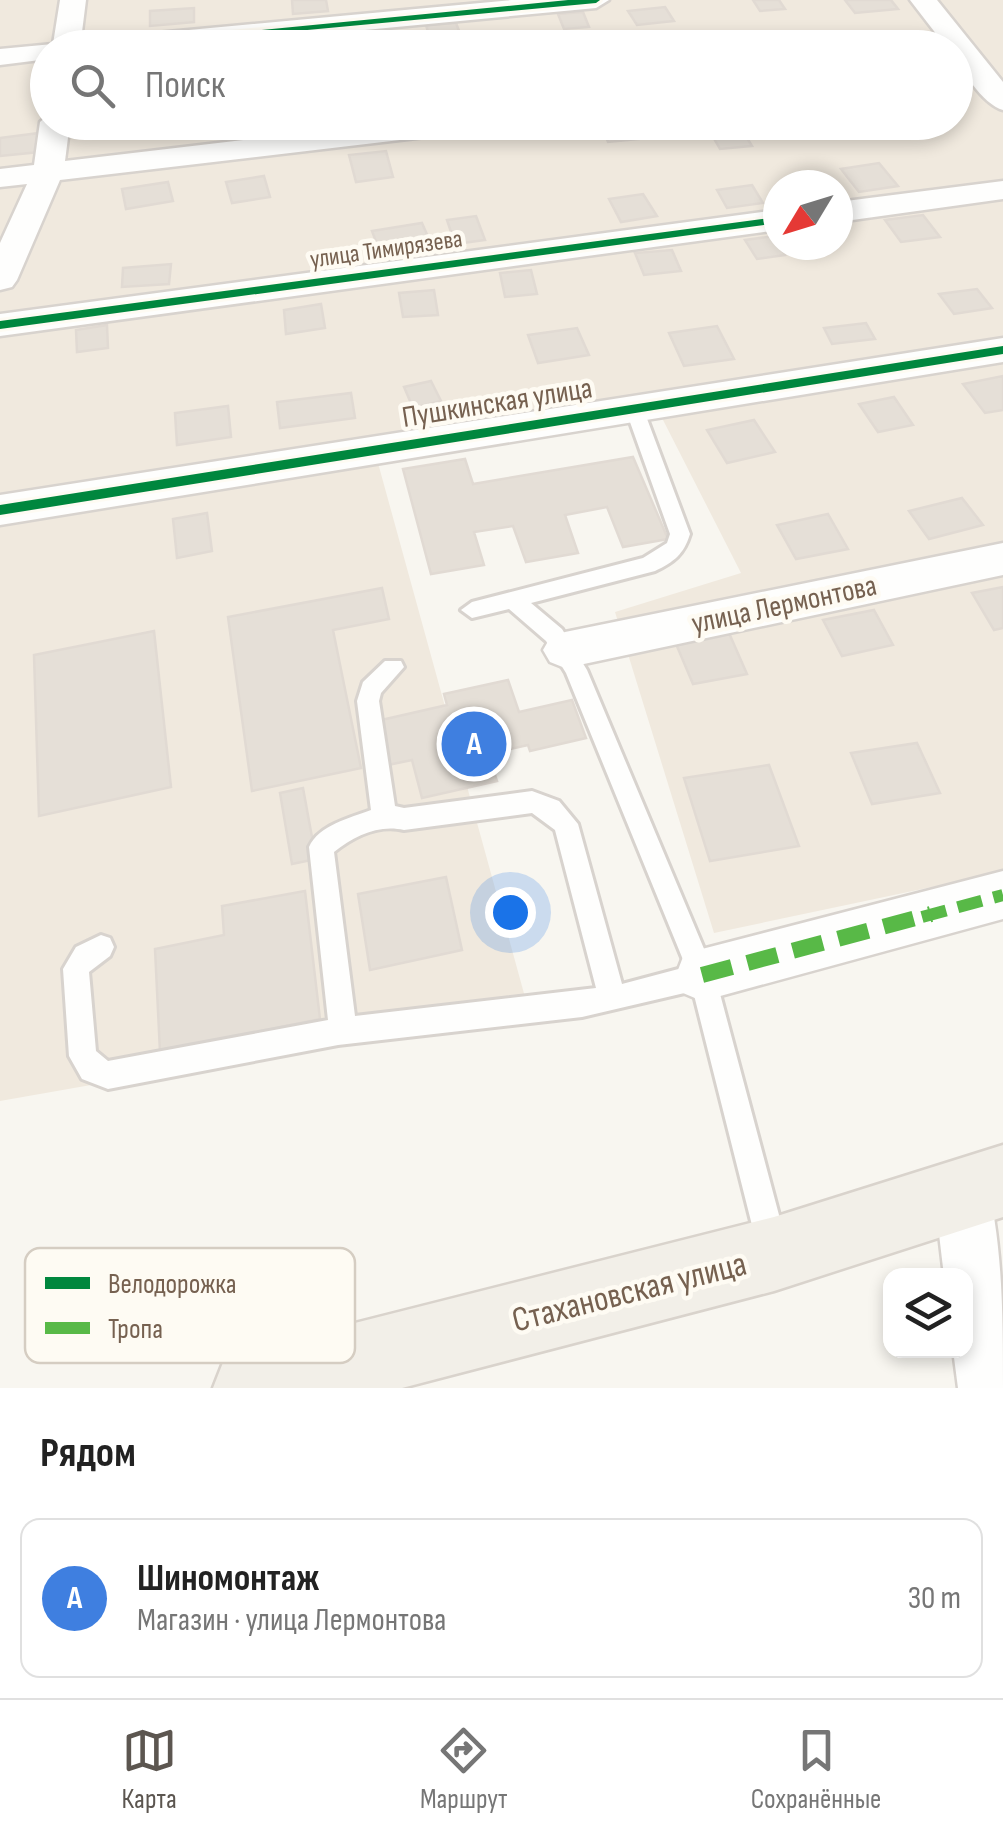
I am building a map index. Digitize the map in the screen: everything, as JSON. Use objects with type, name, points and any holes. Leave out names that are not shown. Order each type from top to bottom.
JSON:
[{"type":"main road","name":"Стахановская улица","points":[[355,1362],[774,1254],[983,1187]]},
{"type":"main road","name":"Стахановская улица","points":[[252,1388],[349,1363]]},
{"type":"street","points":[[69,30],[74,0]]},
{"type":"street","points":[[275,30],[596,0]]},
{"type":"street","points":[[922,0],[948,30]]},
{"type":"street","points":[[0,57],[30,53]]},
{"type":"street","points":[[978,65],[1003,101]]},
{"type":"street","points":[[0,280],[48,172],[52,140]]},
{"type":"street","points":[[0,178],[322,140]]},
{"type":"street","points":[[853,210],[1003,190]]},
{"type":"street","name":"улица Тимирязева","points":[[0,325],[763,222]]},
{"type":"street","name":"Пушкинская улица","points":[[0,510],[1003,350]]},
{"type":"street","name":"улица Лермонтова","points":[[565,650],[1003,559]]},
{"type":"street","points":[[702,975],[1003,895]]},
{"type":"street","points":[[983,1187],[990,1388]]},
{"type":"lane","points":[[472,610],[648,565],[676,546],[680,534],[634,408]]},
{"type":"lane","points":[[514,601],[554,635],[565,650],[702,975],[774,1254]]},
{"type":"lane","points":[[387,815],[380,803],[368,702],[370,689],[393,667]]},
{"type":"lane","points":[[344,1031],[321,846],[338,834],[387,815],[404,819],[532,802],[550,808],[566,824],[612,998]]},
{"type":"lane","points":[[101,947],[85,956],[76,969],[83,1056],[92,1069],[108,1076],[344,1031],[612,998],[668,987],[702,975]]},
{"type":"shaded area","points":[[0,0],[1003,0],[1003,872],[714,933],[615,612],[741,573],[662,418],[378,463],[528,1008],[0,1101]]},
{"type":"building","points":[[292,0],[326,0],[328,11],[293,14]]},
{"type":"building","points":[[753,0],[779,0],[785,9],[760,11]]},
{"type":"building","points":[[845,0],[891,0],[898,9],[855,13]]},
{"type":"building","points":[[665,7],[674,21],[637,25],[628,11]]},
{"type":"building","points":[[194,8],[194,22],[150,26],[150,11]]},
{"type":"building","points":[[583,12],[589,27],[564,29],[558,14]]},
{"type":"building","points":[[456,23],[459,30],[427,30],[426,25]]},
{"type":"building","points":[[30,134],[30,140],[39,140],[39,152],[0,156],[0,138]]},
{"type":"building","points":[[715,140],[748,140],[752,146],[720,149]]},
{"type":"building","points":[[386,151],[393,177],[356,182],[349,155]]},
{"type":"building","points":[[879,163],[898,186],[859,192],[853,184],[853,170],[841,169]]},
{"type":"building","points":[[264,176],[270,197],[232,203],[226,182]]},
{"type":"building","points":[[168,182],[173,201],[126,209],[122,189]]},
{"type":"building","points":[[752,185],[763,203],[727,208],[717,190]]},
{"type":"building","points":[[643,194],[657,216],[621,222],[609,199]]},
{"type":"building","points":[[923,215],[940,237],[901,242],[885,220]]},
{"type":"building","points":[[476,216],[485,240],[455,244],[447,220]]},
{"type":"building","points":[[422,223],[432,246],[381,255],[372,231]]},
{"type":"building","points":[[763,238],[763,258],[757,259],[745,240]]},
{"type":"building","points":[[672,250],[681,271],[644,275],[635,253]]},
{"type":"building","points":[[171,264],[169,284],[122,287],[123,268]]},
{"type":"building","points":[[531,270],[537,294],[505,297],[500,273]]},
{"type":"building","points":[[977,289],[992,308],[954,314],[939,294]]},
{"type":"building","points":[[434,290],[438,315],[403,317],[399,293]]},
{"type":"building","points":[[321,304],[325,328],[286,334],[284,310]]},
{"type":"building","points":[[866,323],[875,339],[832,344],[824,328]]},
{"type":"building","points":[[107,325],[108,348],[77,352],[76,330]]},
{"type":"building","points":[[717,326],[734,359],[684,366],[669,333]]},
{"type":"building","points":[[577,328],[589,355],[538,363],[528,335]]},
{"type":"building","points":[[1003,376],[1003,410],[985,413],[963,384]]},
{"type":"building","points":[[431,381],[441,401],[413,408],[404,387]]},
{"type":"building","points":[[351,393],[355,418],[280,428],[277,402]]},
{"type":"building","points":[[894,397],[913,425],[878,432],[859,404]]},
{"type":"building","points":[[228,406],[231,437],[177,445],[175,413]]},
{"type":"building","points":[[754,420],[775,452],[727,463],[707,430]]},
{"type":"building","points":[[633,457],[668,539],[623,547],[607,507],[565,515],[578,553],[526,562],[513,526],[474,532],[484,565],[431,574],[403,469],[465,459],[473,484]]},
{"type":"building","points":[[962,498],[983,525],[929,539],[909,511]]},
{"type":"building","points":[[207,513],[212,551],[177,558],[173,519]]},
{"type":"building","points":[[828,514],[848,549],[796,559],[777,525]]},
{"type":"building","points":[[1003,587],[1003,628],[994,630],[972,593]]},
{"type":"building","points":[[382,588],[389,619],[333,630],[361,768],[252,791],[228,617]]},
{"type":"building","points":[[874,610],[893,645],[842,656],[823,620]]},
{"type":"building","points":[[154,631],[171,787],[39,816],[34,655]]},
{"type":"building","points":[[729,633],[747,674],[693,684],[676,644]]},
{"type":"building","points":[[508,680],[519,712],[572,700],[586,738],[530,751],[528,745],[488,754],[497,781],[422,798],[412,760],[388,765],[377,721],[447,705],[444,694]]},
{"type":"building","points":[[917,743],[940,793],[872,804],[851,753]]},
{"type":"building","points":[[769,765],[799,846],[710,861],[684,778]]},
{"type":"building","points":[[303,788],[316,859],[292,864],[280,793]]},
{"type":"building","points":[[446,877],[462,950],[370,970],[358,894]]},
{"type":"building","points":[[305,891],[320,1019],[160,1052],[155,949],[224,935],[222,906]]},
{"type":"marked path","points":[[702,975],[1003,895]]},
{"type":"cycle path","points":[[275,30],[596,0]]},
{"type":"cycle path","points":[[0,325],[763,222]]},
{"type":"cycle path","points":[[0,510],[1003,350]]},
{"type":"place","name":"Шиномонтаж","points":[[474,744]]}]
